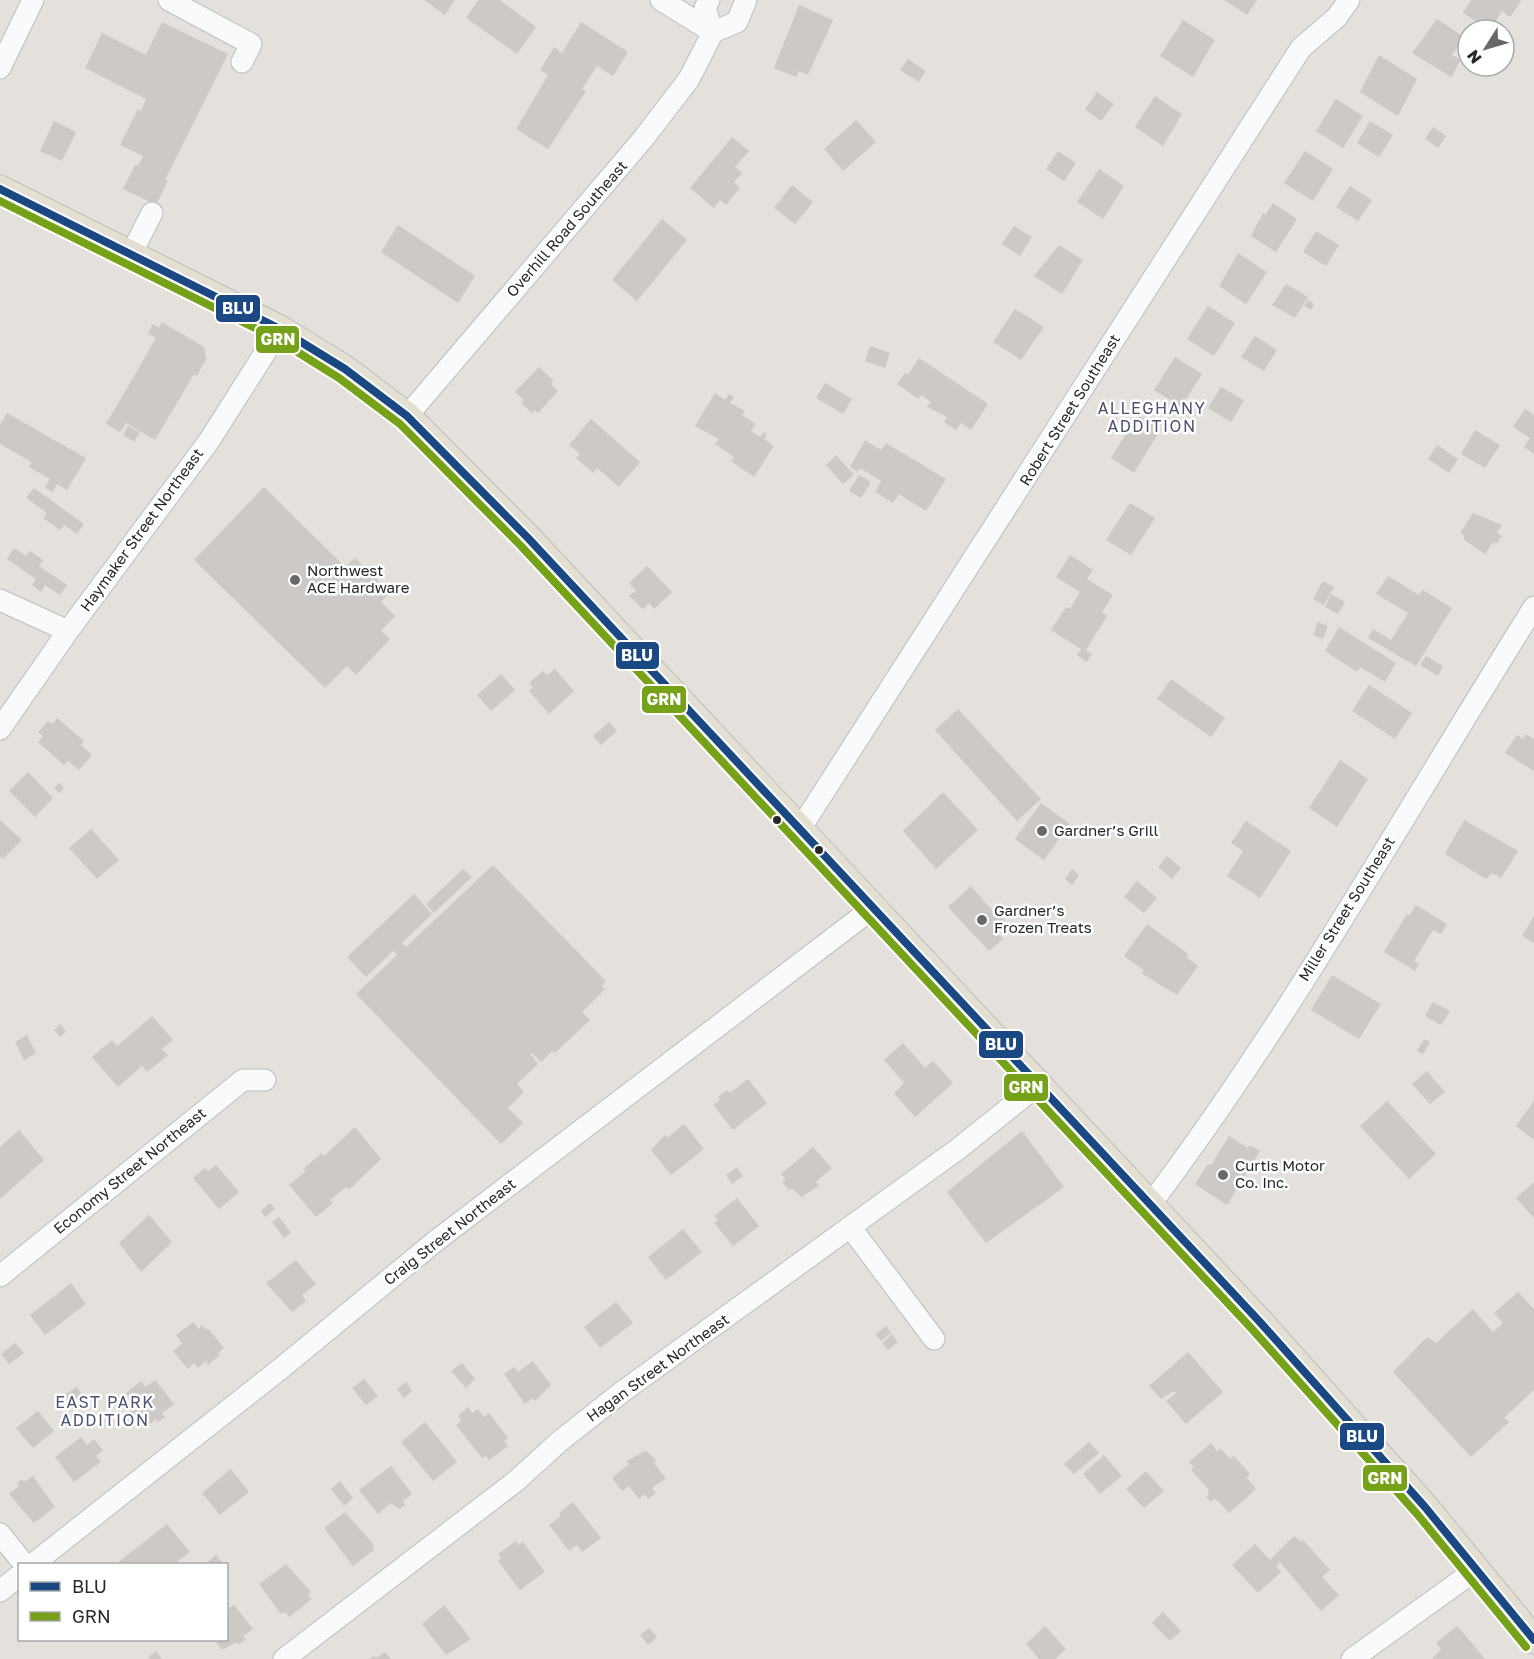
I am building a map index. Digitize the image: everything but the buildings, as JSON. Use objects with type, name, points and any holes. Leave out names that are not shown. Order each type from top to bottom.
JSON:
[{"type":"main road","points":[[0,189],[280,329],[345,369],[407,416],[528,538],[1150,1205],[1368,1442],[1477,1569],[1534,1640]]},
{"type":"street","points":[[0,68],[33,0]]},
{"type":"street","points":[[169,0],[250,45],[242,62]]},
{"type":"street","points":[[660,0],[713,32]]},
{"type":"street","points":[[709,0],[705,8],[713,32]]},
{"type":"street","points":[[713,32],[737,22],[746,0]]},
{"type":"street","name":"Robert Street Southeast","points":[[800,829],[1301,48],[1337,17],[1349,0]]},
{"type":"street","name":"Overhill Road Southeast","points":[[407,416],[643,139],[689,79],[713,32]]},
{"type":"street","points":[[132,254],[152,213]]},
{"type":"street","name":"Haymaker Street Northeast","points":[[0,729],[68,631],[209,441],[280,329]]},
{"type":"street","points":[[0,600],[68,631]]},
{"type":"street","name":"Miller Street Southeast","points":[[1150,1205],[1212,1122],[1267,1039],[1534,607]]},
{"type":"street","name":"Craig Street Northeast","points":[[34,1563],[279,1370],[437,1240],[873,908]]},
{"type":"street","name":"Economy Street Northeast","points":[[0,1276],[243,1080],[265,1080]]},
{"type":"street","name":"Hagan Street Northeast","points":[[284,1659],[516,1481],[560,1441],[622,1392],[958,1149],[1038,1084]]},
{"type":"street","points":[[851,1228],[934,1339]]},
{"type":"street","points":[[0,1534],[23,1563]]},
{"type":"street","points":[[1352,1659],[1477,1569]]},
{"type":"street","points":[[0,1591],[18,1577]]},
{"type":"transit line","name":"BLU","points":[[0,189],[280,329],[345,369],[407,416],[528,538],[1259,1321],[1425,1507],[1534,1640]]},
{"type":"transit line","name":"GRN","points":[[0,201],[275,338],[339,378],[400,424],[520,545],[1251,1328],[1417,1514],[1526,1647]]},
{"type":"place","name":"Northwest ACE Hardware","points":[[295,580]]},
{"type":"place","name":"Gardner’s Grill","points":[[1042,831]]},
{"type":"place","name":"Gardner’s Frozen Treats","points":[[982,920]]},
{"type":"place","name":"Curtis Motor Co. Inc.","points":[[1223,1175]]},
{"type":"district","name":"ALLEGHANY ADDITION","points":[[1152,417]]},
{"type":"district","name":"EAST PARK ADDITION","points":[[105,1411]]}]
